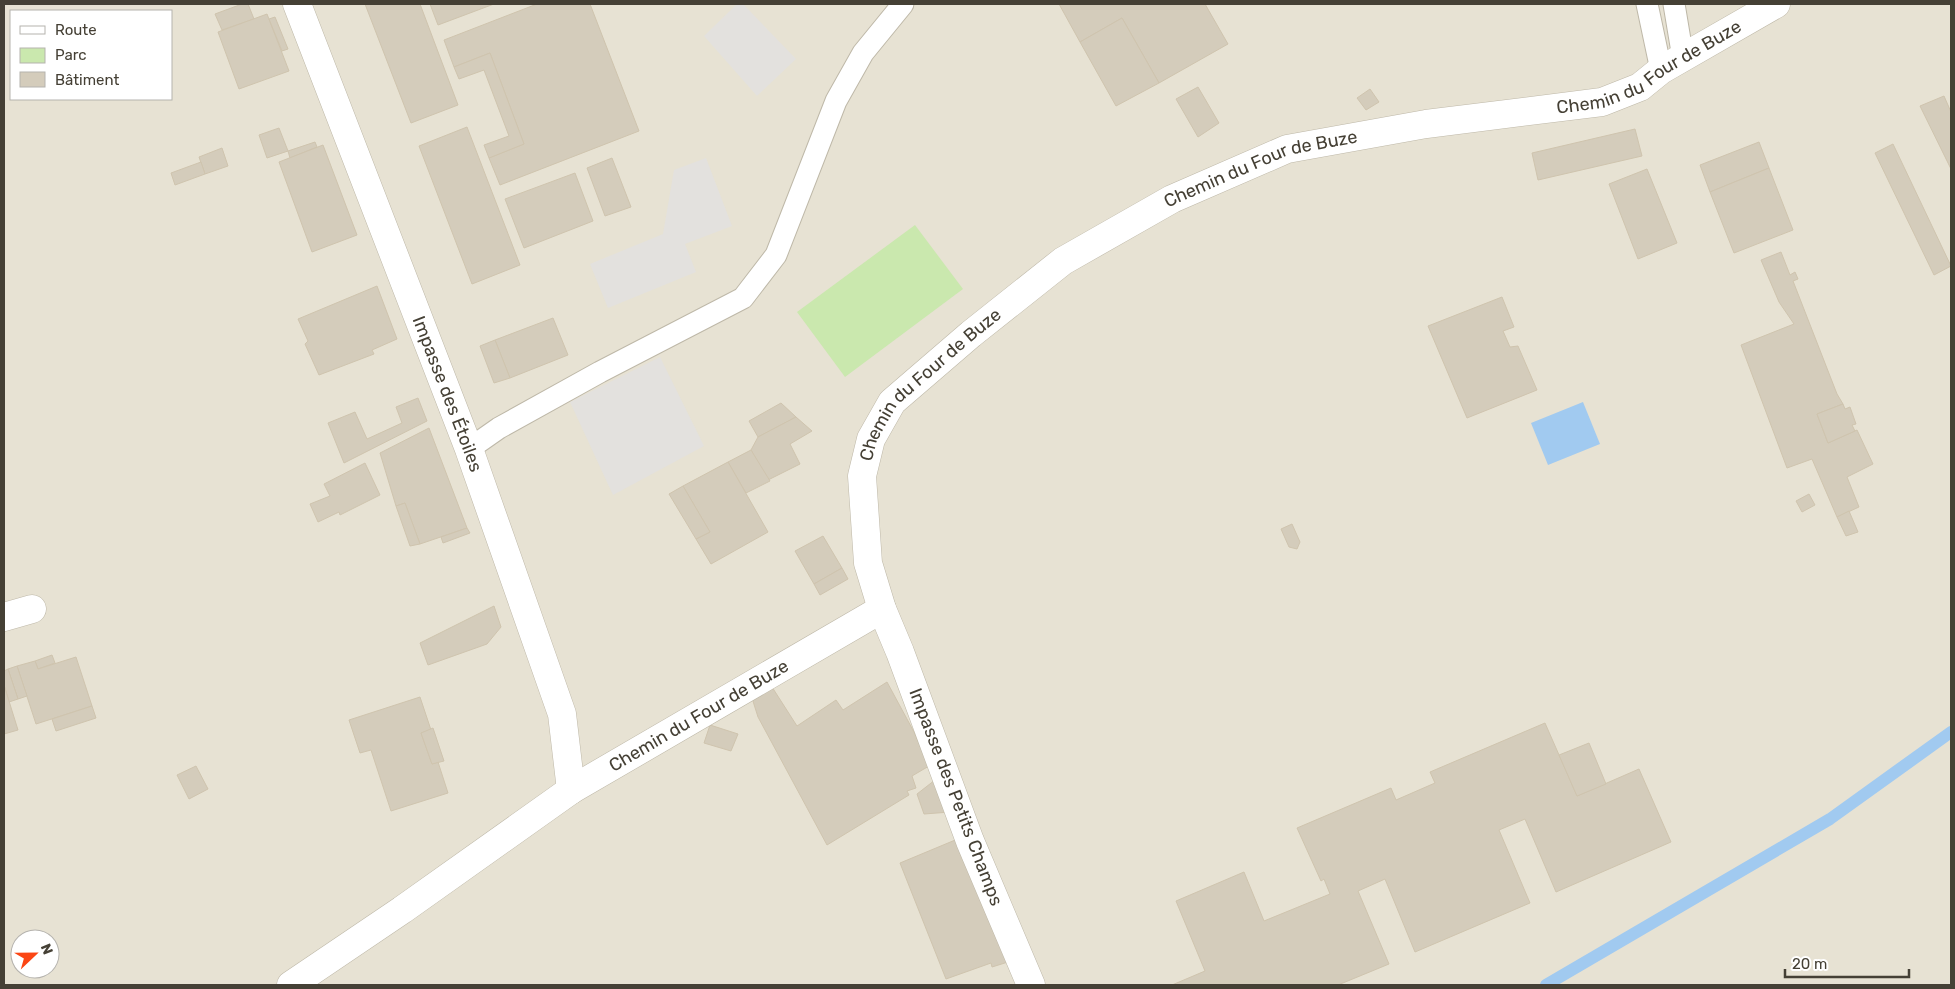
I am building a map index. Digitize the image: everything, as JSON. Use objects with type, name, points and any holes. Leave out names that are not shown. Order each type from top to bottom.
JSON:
[{"type":"street","name":"Impasse des Étoiles","points":[[297,4],[469,449],[562,714],[571,790]]},
{"type":"street","name":"Chemin du Four de Buze","points":[[292,985],[402,910],[571,790],[882,609],[868,563],[862,476],[871,439],[892,402],[971,334],[1062,261],[1172,200],[1288,149],[1426,124],[1602,102],[1640,87],[1672,64],[1776,4]]},
{"type":"street","points":[[4,617],[32,609]]},
{"type":"street","name":"Impasse des Petits Champs","points":[[882,609],[900,652],[970,841],[1031,985]]},
{"type":"lane","points":[[469,449],[499,428],[591,376],[743,298],[776,255],[836,100],[863,53],[903,4]]},
{"type":"lane","points":[[1647,4],[1672,64]]},
{"type":"lane","points":[[1672,64],[1674,4]]},
{"type":"shaded area","points":[[4,4],[1951,4],[1951,985],[4,985]]},
{"type":"shaded area","points":[[737,4],[743,4],[796,59],[757,96],[704,36]]},
{"type":"shaded area","points":[[706,158],[732,226],[685,244],[696,272],[608,308],[590,264],[663,234],[674,170]]},
{"type":"shaded area","points":[[660,357],[704,446],[613,495],[570,402]]},
{"type":"green space","points":[[915,225],[963,289],[845,377],[797,312]]},
{"type":"water","points":[[1583,402],[1600,444],[1548,465],[1531,423]]},
{"type":"building","points":[[242,4],[248,4],[254,19],[222,30],[215,14]]},
{"type":"building","points":[[365,4],[420,4],[458,105],[411,123]]},
{"type":"building","points":[[430,4],[494,4],[438,25]]},
{"type":"building","points":[[537,4],[590,4],[639,131],[500,185],[489,158],[524,144],[490,53],[454,67],[444,40]]},
{"type":"building","points":[[1059,4],[1205,4],[1228,44],[1159,83],[1122,18],[1080,42]]},
{"type":"building","points":[[267,14],[289,71],[239,89],[218,32]]},
{"type":"building","points":[[275,17],[288,49],[282,51],[269,19]]},
{"type":"building","points":[[1122,18],[1159,83],[1116,106],[1080,42]]},
{"type":"building","points":[[490,53],[524,144],[489,158],[484,145],[509,136],[484,70],[459,79],[454,67]]},
{"type":"building","points":[[1198,87],[1219,123],[1198,137],[1176,99]]},
{"type":"building","points":[[1370,89],[1379,102],[1366,110],[1357,98]]},
{"type":"building","points":[[1944,96],[1951,112],[1951,169],[1920,106]]},
{"type":"building","points":[[467,127],[520,265],[472,284],[419,146]]},
{"type":"building","points":[[279,128],[288,151],[267,158],[259,135]]},
{"type":"building","points":[[1635,129],[1642,156],[1538,180],[1532,153]]},
{"type":"building","points":[[315,142],[317,147],[290,158],[288,151]]},
{"type":"building","points":[[1759,142],[1769,168],[1710,192],[1700,165]]},
{"type":"building","points":[[1893,144],[1951,266],[1934,275],[1875,153]]},
{"type":"building","points":[[323,145],[357,235],[312,252],[279,162]]},
{"type":"building","points":[[222,148],[228,166],[205,174],[199,157]]},
{"type":"building","points":[[612,158],[631,207],[605,216],[587,168]]},
{"type":"building","points":[[201,162],[205,174],[175,185],[171,173]]},
{"type":"building","points":[[1769,168],[1793,230],[1734,253],[1710,192]]},
{"type":"building","points":[[1647,169],[1677,243],[1638,259],[1609,184]]},
{"type":"building","points":[[575,173],[593,221],[524,248],[505,199]]},
{"type":"building","points":[[1781,252],[1790,275],[1795,272],[1798,279],[1793,281],[1837,394],[1843,404],[1817,414],[1828,443],[1857,430],[1873,464],[1847,477],[1859,507],[1837,517],[1812,459],[1787,468],[1741,345],[1794,324],[1779,302],[1761,260]]},
{"type":"building","points":[[377,286],[397,339],[372,350],[374,354],[319,375],[305,344],[308,341],[298,319]]},
{"type":"building","points":[[1502,297],[1514,327],[1503,331],[1510,347],[1518,346],[1537,390],[1467,418],[1428,326]]},
{"type":"building","points":[[553,318],[568,355],[510,378],[495,340]]},
{"type":"building","points":[[495,340],[510,378],[494,383],[480,346]]},
{"type":"building","points":[[418,398],[427,421],[344,463],[328,423],[355,412],[367,439],[402,423],[396,407]]},
{"type":"building","points":[[781,403],[796,417],[758,437],[749,421]]},
{"type":"building","points":[[1843,404],[1845,409],[1850,407],[1856,424],[1852,425],[1855,431],[1828,443],[1817,414]]},
{"type":"building","points":[[796,417],[812,431],[790,444],[800,464],[768,480],[751,450],[758,437]]},
{"type":"building","points":[[429,428],[467,528],[420,544],[405,503],[396,506],[380,453]]},
{"type":"building","points":[[751,450],[770,481],[746,493],[728,462]]},
{"type":"building","points":[[728,462],[768,532],[711,564],[696,539],[710,532],[683,486]]},
{"type":"building","points":[[365,463],[380,495],[340,515],[339,512],[318,522],[310,504],[330,496],[324,484]]},
{"type":"building","points":[[683,486],[710,532],[696,539],[669,494]]},
{"type":"building","points":[[1809,494],[1815,505],[1802,512],[1796,501]]},
{"type":"building","points":[[405,503],[420,544],[410,546],[396,506]]},
{"type":"building","points":[[1849,511],[1858,532],[1846,536],[1837,517]]},
{"type":"building","points":[[1292,524],[1300,542],[1297,549],[1289,547],[1281,529]]},
{"type":"building","points":[[467,528],[470,533],[443,543],[441,537]]},
{"type":"building","points":[[823,536],[842,568],[814,584],[795,551]]},
{"type":"building","points":[[842,568],[848,579],[820,595],[814,584]]},
{"type":"building","points":[[494,606],[501,627],[487,644],[428,665],[420,643]]},
{"type":"building","points":[[52,655],[55,663],[38,669],[35,661]]},
{"type":"building","points":[[76,657],[92,706],[36,724],[17,666],[35,661],[38,669]]},
{"type":"building","points":[[17,666],[27,696],[18,699],[8,669]]},
{"type":"building","points":[[8,669],[18,699],[9,702],[4,685],[4,671]]},
{"type":"building","points":[[887,682],[914,732],[929,766],[912,776],[916,788],[907,791],[909,795],[827,845],[758,717],[752,698],[772,687],[797,726],[836,700],[843,710]]},
{"type":"building","points":[[4,685],[18,730],[4,734]]},
{"type":"building","points":[[420,697],[431,730],[421,733],[432,764],[438,762],[448,793],[391,811],[371,750],[360,753],[349,720]]},
{"type":"building","points":[[92,706],[96,718],[56,731],[52,719]]},
{"type":"building","points":[[1545,723],[1577,796],[1639,769],[1671,842],[1556,892],[1525,819],[1499,830],[1530,903],[1415,952],[1385,879],[1358,891],[1389,964],[1338,985],[1172,985],[1205,971],[1176,901],[1244,872],[1264,921],[1330,894],[1324,879],[1321,881],[1297,828],[1391,788],[1396,800],[1435,783],[1430,772]]},
{"type":"building","points":[[710,725],[738,734],[731,751],[704,743]]},
{"type":"building","points":[[433,728],[444,761],[432,764],[421,733]]},
{"type":"building","points":[[1589,743],[1606,784],[1577,796],[1559,755]]},
{"type":"building","points":[[196,766],[208,789],[189,799],[177,775]]},
{"type":"building","points":[[935,780],[950,812],[924,814],[917,794]]},
{"type":"building","points":[[960,838],[1008,962],[992,967],[991,963],[946,979],[900,863]]},
{"type":"waterway","points":[[1546,985],[1830,819],[1951,732]]}]
